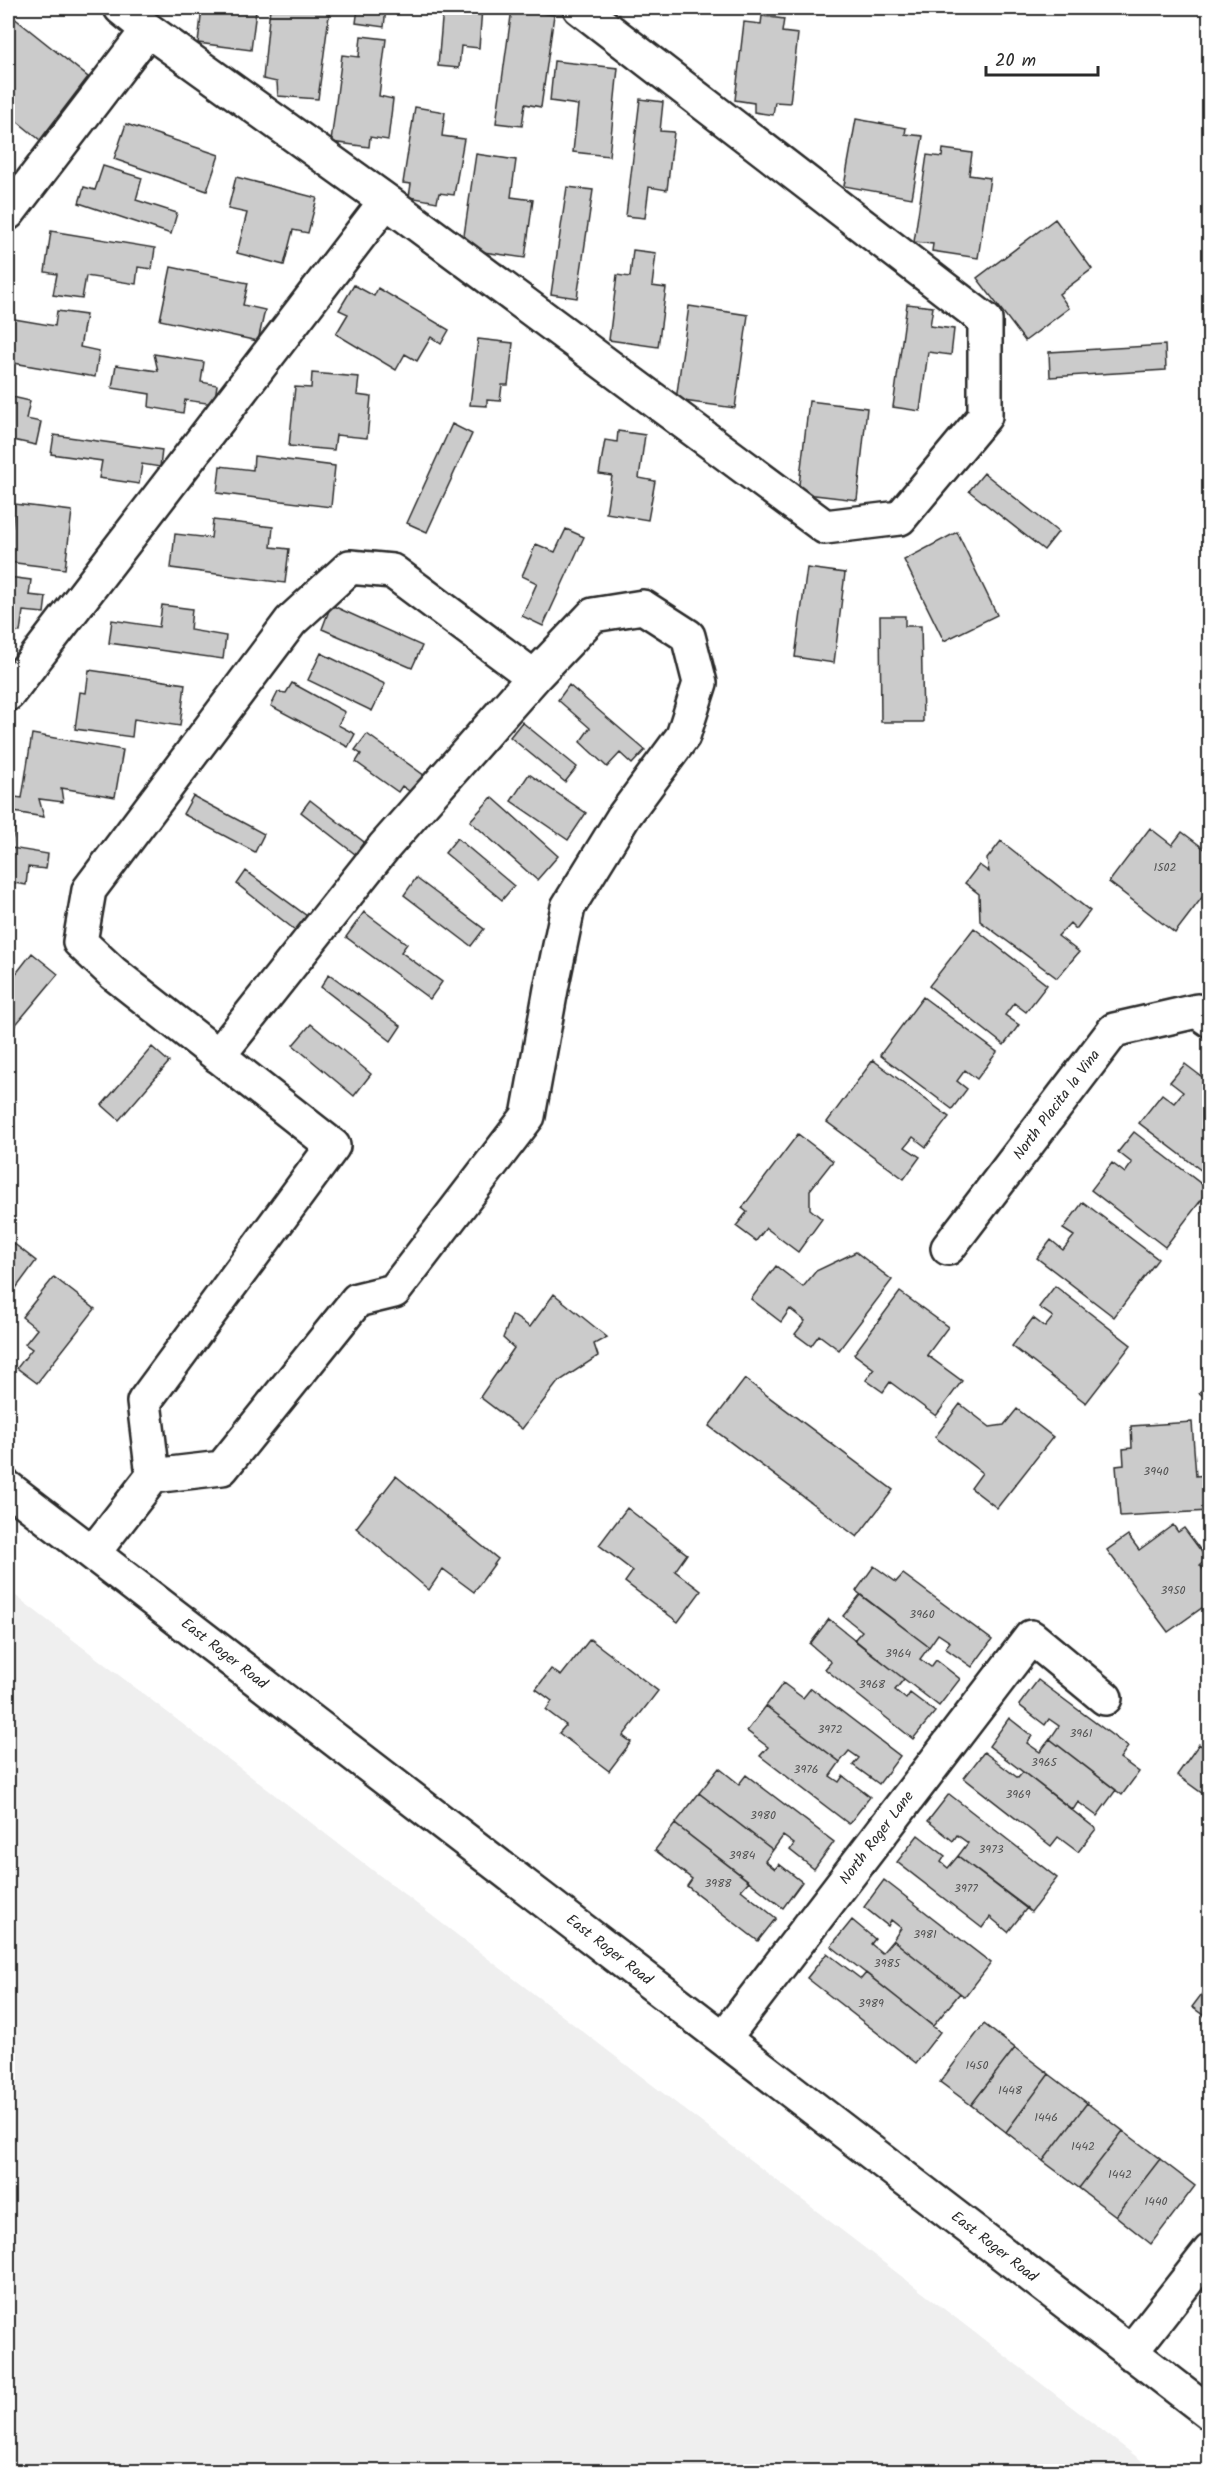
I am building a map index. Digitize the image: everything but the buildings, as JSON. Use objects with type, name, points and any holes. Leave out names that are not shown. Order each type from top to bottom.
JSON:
[{"type":"street","points":[[121,8],[148,30],[386,201],[825,527],[900,518],[985,416],[985,320],[580,8]]},
{"type":"street","points":[[8,213],[148,30]]},
{"type":"street","points":[[8,694],[386,201]]},
{"type":"street","points":[[93,1553],[153,1476],[144,1402],[333,1146],[113,973],[80,942],[89,890],[291,621],[350,567],[392,571],[534,677]]},
{"type":"street","points":[[153,1476],[222,1468],[357,1300],[394,1291],[528,1116],[568,907],[624,816],[683,736],[700,683],[688,636],[644,607],[593,615],[534,677],[384,847],[218,1056]]},
{"type":"street","name":"North Placita la Vina","points":[[948,1248],[1114,1030],[1203,1016]]},
{"type":"street","name":"East Roger Road","points":[[8,1488],[1209,2413]]},
{"type":"street","name":"North Roger Lane","points":[[724,2038],[1031,1637],[1105,1698]]},
{"type":"street","points":[[1130,2353],[1209,2251]]},
{"type":"shaded area","points":[[8,1590],[1155,2471],[8,2471]]}]
